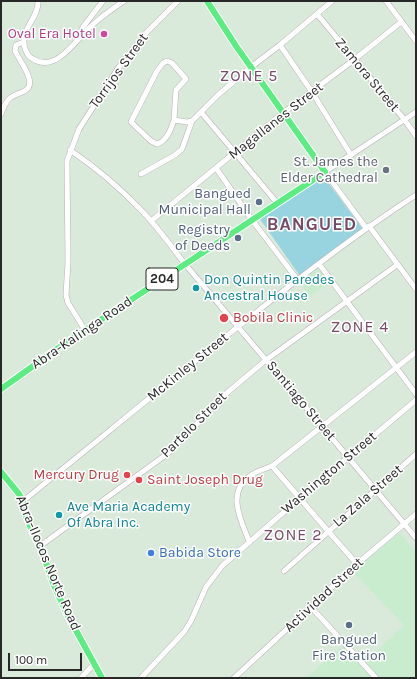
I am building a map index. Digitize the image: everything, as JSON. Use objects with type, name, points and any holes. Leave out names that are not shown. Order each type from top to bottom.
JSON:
[{"type":"main road","points":[[206,1],[325,172]]},
{"type":"main road","name":"Abra-Kalinga Road","points":[[1,390],[85,330],[325,172]]},
{"type":"main road","name":"Abra-Ilocos Norte Road","points":[[1,472],[19,494],[23,502],[26,516],[40,546],[59,596],[102,678]]},
{"type":"street","points":[[38,1],[37,10],[24,35],[24,42],[27,54],[31,58],[42,63],[62,56],[89,28],[124,1]]},
{"type":"street","points":[[77,40],[83,27],[103,1]]},
{"type":"street","name":"Torrijos Street","points":[[85,330],[68,303],[66,295],[68,262],[66,169],[70,150],[79,129],[119,67],[147,32],[178,1]]},
{"type":"street","points":[[141,174],[178,153],[183,146],[192,121],[218,95],[332,1]]},
{"type":"street","points":[[386,1],[416,42]]},
{"type":"street","name":"Zamora Street","points":[[317,14],[404,119],[416,136]]},
{"type":"street","name":"Magallanes Street","points":[[151,221],[283,113],[355,59],[401,22]]},
{"type":"street","points":[[1,114],[7,101],[14,95],[25,92],[30,84],[28,75],[15,51],[16,45],[24,42]]},
{"type":"street","points":[[280,45],[312,92],[351,155]]},
{"type":"street","points":[[168,61],[172,63],[186,79],[176,90],[174,120],[170,131],[164,140],[157,144],[151,141],[131,122],[157,70],[163,63],[168,61]]},
{"type":"street","points":[[202,112],[278,204]]},
{"type":"street","points":[[416,112],[325,172],[416,289]]},
{"type":"street","points":[[174,120],[187,122],[192,121]]},
{"type":"street","name":"Santiago Street","points":[[70,150],[101,172],[140,208],[185,264],[416,538]]},
{"type":"street","points":[[216,168],[252,220],[297,279]]},
{"type":"street","name":"McKinley Street","points":[[23,502],[297,279],[368,227],[416,195]]},
{"type":"street","points":[[319,264],[416,394]]},
{"type":"street","name":"Partelo Street","points":[[40,546],[167,454],[222,397],[266,360],[397,265]]},
{"type":"street","points":[[249,541],[239,516],[236,498],[240,485],[251,475],[272,466],[416,352]]},
{"type":"street","name":"Washington Street","points":[[141,678],[184,632],[191,621],[206,588],[222,566],[249,541],[416,400]]},
{"type":"street","name":"La Zala Street","points":[[284,571],[416,454]]},
{"type":"street","points":[[272,466],[357,564]]},
{"type":"street","name":"Actividad Street","points":[[234,678],[357,564],[416,514]]},
{"type":"street","points":[[311,607],[376,678]]},
{"type":"street","points":[[81,678],[94,664]]},
{"type":"shaded area","points":[[324,177],[362,228],[300,276],[260,219]]},
{"type":"shaded area","points":[[320,267],[330,282],[310,296],[299,282]]},
{"type":"shaded area","points":[[400,533],[416,552],[416,678],[378,678],[364,663],[404,625],[352,571]]},
{"type":"shaded area","points":[[343,645],[371,678],[306,678]]},
{"type":"place","name":"Oval Era Hotel","points":[[104,34]]},
{"type":"place","name":"St. James the Elder Cathedral","points":[[386,170]]},
{"type":"place","name":"Bangued Municipal Hall","points":[[259,202]]},
{"type":"place","name":"Registry of Deeds","points":[[238,238]]},
{"type":"place","name":"Don Quintin Paredes Ancestral House","points":[[196,288]]},
{"type":"place","name":"Bobila Clinic","points":[[224,318]]},
{"type":"place","name":"Mercury Drug","points":[[127,475]]},
{"type":"place","name":"Saint Joseph Drug","points":[[139,480]]},
{"type":"place","name":"Ave Maria Academy Of Abra Inc.","points":[[59,515]]},
{"type":"place","name":"Babida Store","points":[[151,553]]},
{"type":"place","name":"Bangued Fire Station","points":[[349,625]]},
{"type":"district","name":"ZONE 5","points":[[249,76]]},
{"type":"district","name":"BANGUED","points":[[312,225]]},
{"type":"district","name":"ZONE 4","points":[[360,327]]},
{"type":"district","name":"ZONE 2","points":[[293,535]]}]
